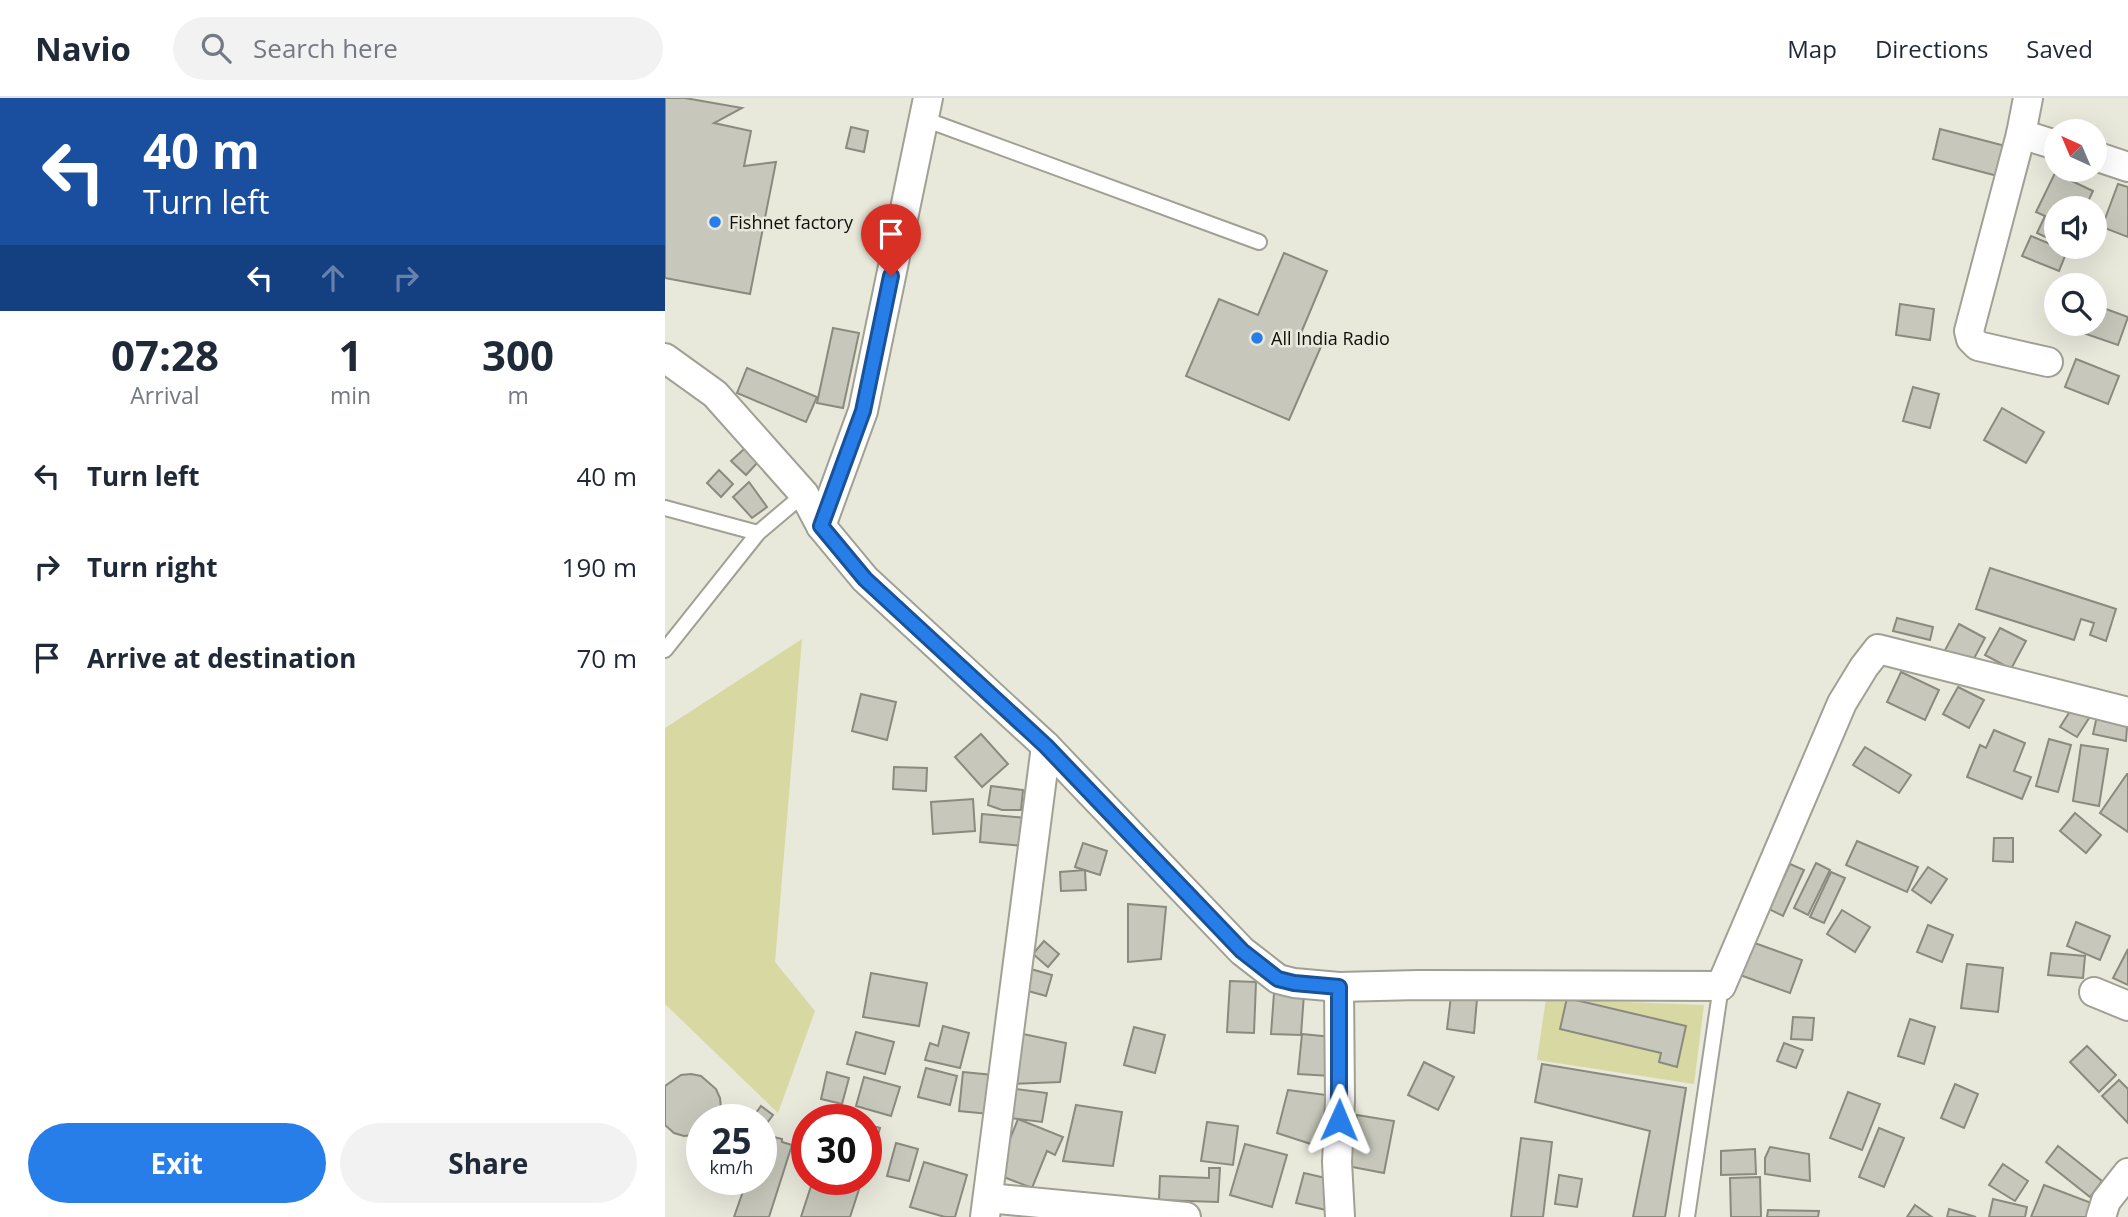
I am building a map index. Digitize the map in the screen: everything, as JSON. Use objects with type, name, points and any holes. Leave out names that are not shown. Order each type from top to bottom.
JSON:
[{"type":"street","points":[[2028,98],[1969,331],[1971,340],[1978,346],[2048,362]]},
{"type":"street","points":[[821,526],[863,411],[926,109]]},
{"type":"street","points":[[2021,134],[2044,141]]},
{"type":"street","points":[[2107,160],[2128,167]]},
{"type":"street","points":[[665,358],[715,394],[804,494],[821,526],[865,579],[1046,746],[1242,951],[1278,979],[1294,983],[1339,987],[1653,984],[1721,986],[1842,703],[1878,649],[2128,712]]},
{"type":"street","points":[[1046,746],[986,1207],[1186,1217]]},
{"type":"street","points":[[1339,987],[1340,1100],[1337,1162],[1341,1217]]},
{"type":"street","points":[[2094,992],[2128,1006]]},
{"type":"street","points":[[2101,1217],[2106,1201],[2128,1173]]},
{"type":"lane","points":[[926,109],[1259,242]]},
{"type":"lane","points":[[665,650],[758,533],[804,494]]},
{"type":"lane","points":[[665,508],[758,533]]},
{"type":"lane","points":[[1687,1217],[1721,986]]},
{"type":"green space","points":[[802,639],[775,962],[815,1011],[778,1113],[777,1104],[769,1104],[665,1004],[665,728]]},
{"type":"green space","points":[[1546,999],[1704,1005],[1694,1084],[1537,1060]]},
{"type":"building","name":"Fishnet factory","points":[[665,98],[685,98],[742,108],[714,123],[751,131],[744,166],[776,162],[750,294],[665,278]]},
{"type":"building","points":[[851,127],[868,131],[864,152],[846,148]]},
{"type":"building","points":[[1940,129],[2013,148],[2005,178],[1933,159]]},
{"type":"building","points":[[2051,182],[2074,182],[2093,191],[2091,196],[2044,196],[2044,216],[2036,212]]},
{"type":"building","points":[[2118,184],[2128,187],[2128,237],[2107,229],[2107,214]]},
{"type":"building","points":[[2044,218],[2044,236],[2037,233]]},
{"type":"building","points":[[2031,236],[2044,241],[2044,259],[2064,259],[2059,271],[2022,256]]},
{"type":"building","name":"All India Radio","points":[[1284,253],[1327,271],[1301,333],[1323,342],[1289,420],[1186,376],[1219,299],[1258,315]]},
{"type":"building","points":[[1900,304],[1934,309],[1930,340],[1896,335]]},
{"type":"building","points":[[2107,309],[2128,317],[2118,345],[2092,336],[2107,336]]},
{"type":"building","points":[[833,328],[859,333],[843,408],[817,403]]},
{"type":"building","points":[[2076,359],[2119,376],[2108,404],[2065,387]]},
{"type":"building","points":[[747,368],[817,397],[806,422],[737,393]]},
{"type":"building","points":[[1913,387],[1939,394],[1930,428],[1903,421]]},
{"type":"building","points":[[2002,408],[2044,432],[2026,463],[1984,440]]},
{"type":"building","points":[[744,449],[758,462],[746,475],[731,461]]},
{"type":"building","points":[[719,470],[733,484],[721,497],[707,483]]},
{"type":"building","points":[[749,482],[767,507],[752,518],[733,497]]},
{"type":"building","points":[[1990,568],[2116,609],[2106,641],[2090,635],[2094,623],[2081,619],[2074,640],[1976,609]]},
{"type":"building","points":[[1897,618],[1933,627],[1930,640],[1893,631]]},
{"type":"building","points":[[1959,624],[1985,638],[1970,666],[1944,652]]},
{"type":"building","points":[[2000,628],[2026,641],[2011,669],[1985,655]]},
{"type":"building","points":[[1901,672],[1939,690],[1925,720],[1887,702]]},
{"type":"building","points":[[1958,687],[1984,700],[1969,728],[1943,714]]},
{"type":"building","points":[[861,694],[896,702],[887,740],[852,731]]},
{"type":"building","points":[[2074,705],[2091,715],[2077,737],[2060,727]]},
{"type":"building","points":[[2099,707],[2128,713],[2126,741],[2093,734]]},
{"type":"building","points":[[1994,730],[2025,743],[2014,771],[2031,777],[2022,799],[1967,777],[1980,745],[1986,748]]},
{"type":"building","points":[[981,734],[1008,764],[982,787],[955,757]]},
{"type":"building","points":[[2049,739],[2071,745],[2058,792],[2036,786]]},
{"type":"building","points":[[2081,745],[2108,749],[2099,806],[2073,801]]},
{"type":"building","points":[[1865,747],[1911,775],[1899,793],[1853,765]]},
{"type":"building","points":[[894,767],[927,768],[926,791],[893,789]]},
{"type":"building","points":[[2128,774],[2128,832],[2100,813]]},
{"type":"building","points":[[991,786],[1023,790],[1021,810],[1002,810],[988,805]]},
{"type":"building","points":[[973,799],[975,831],[933,834],[931,802]]},
{"type":"building","points":[[2075,813],[2101,835],[2086,853],[2060,831]]},
{"type":"building","points":[[982,814],[1026,818],[1024,846],[980,842]]},
{"type":"building","points":[[1994,838],[2013,838],[2013,862],[1993,861]]},
{"type":"building","points":[[1857,841],[1918,867],[1907,892],[1846,865]]},
{"type":"building","points":[[1083,843],[1107,851],[1100,875],[1075,867]]},
{"type":"building","points":[[1816,863],[1830,870],[1808,915],[1794,908]]},
{"type":"building","points":[[1790,864],[1804,870],[1783,916],[1769,909]]},
{"type":"building","points":[[1928,867],[1947,879],[1931,903],[1912,890]]},
{"type":"building","points":[[1085,870],[1086,890],[1061,891],[1060,872]]},
{"type":"building","points":[[1831,872],[1845,878],[1824,923],[1810,917]]},
{"type":"building","points":[[1128,904],[1166,907],[1161,959],[1128,962]]},
{"type":"building","points":[[1842,910],[1870,927],[1855,952],[1827,934]]},
{"type":"building","points":[[2076,922],[2110,936],[2100,960],[2067,946]]},
{"type":"building","points":[[1928,925],[1953,935],[1942,962],[1917,952]]},
{"type":"building","points":[[1044,941],[1059,954],[1048,967],[1033,954]]},
{"type":"building","points":[[1749,941],[1802,960],[1790,993],[1737,974]]},
{"type":"building","points":[[2128,949],[2128,985],[2113,978]]},
{"type":"building","points":[[2051,953],[2085,956],[2083,978],[2048,975]]},
{"type":"building","points":[[1967,964],[2003,968],[1998,1012],[1961,1008]]},
{"type":"building","points":[[1027,968],[1052,975],[1046,996],[1021,989]]},
{"type":"building","points":[[871,973],[927,983],[919,1026],[863,1017]]},
{"type":"building","points":[[1230,981],[1256,982],[1254,1033],[1227,1032]]},
{"type":"building","points":[[1274,993],[1304,994],[1301,1035],[1271,1034]]},
{"type":"building","points":[[1451,996],[1477,999],[1474,1033],[1447,1029]]},
{"type":"building","points":[[1567,998],[1686,1026],[1677,1067],[1659,1062],[1661,1053],[1560,1029]]},
{"type":"building","points":[[1793,1017],[1814,1018],[1812,1040],[1791,1039]]},
{"type":"building","points":[[1910,1019],[1935,1027],[1924,1064],[1898,1056]]},
{"type":"building","points":[[943,1026],[969,1033],[960,1068],[925,1060],[930,1043],[938,1046]]},
{"type":"building","points":[[1134,1027],[1165,1035],[1155,1073],[1124,1065]]},
{"type":"building","points":[[856,1032],[894,1042],[885,1074],[847,1064]]},
{"type":"building","points":[[1014,1032],[1066,1043],[1060,1082],[1008,1084]]},
{"type":"building","points":[[1302,1034],[1332,1037],[1331,1076],[1298,1074]]},
{"type":"building","points":[[1784,1043],[1803,1050],[1796,1068],[1777,1061]]},
{"type":"building","points":[[2087,1046],[2116,1075],[2099,1092],[2070,1062]]},
{"type":"building","points":[[1424,1062],[1454,1077],[1438,1110],[1408,1095]]},
{"type":"building","points":[[1542,1064],[1686,1088],[1665,1217],[1633,1217],[1650,1131],[1535,1102]]},
{"type":"building","points":[[926,1068],[957,1076],[950,1105],[918,1097]]},
{"type":"building","points":[[827,1072],[849,1078],[842,1104],[821,1099]]},
{"type":"building","points":[[963,1072],[993,1075],[989,1114],[959,1111]]},
{"type":"building","points":[[681,1075],[701,1076],[716,1089],[721,1104],[686,1104],[684,1136],[674,1133],[665,1125],[665,1086]]},
{"type":"building","points":[[864,1077],[900,1087],[891,1116],[882,1113],[882,1104],[857,1104]]},
{"type":"building","points":[[2119,1080],[2128,1089],[2128,1123],[2102,1096]]},
{"type":"building","points":[[1955,1084],[1978,1094],[1964,1128],[1941,1118]]},
{"type":"building","points":[[1008,1088],[1047,1093],[1042,1122],[1003,1117]]},
{"type":"building","points":[[1288,1090],[1334,1096],[1320,1147],[1277,1133]]},
{"type":"building","points":[[1848,1092],[1880,1104],[1862,1150],[1830,1138]]},
{"type":"building","points":[[1076,1105],[1122,1112],[1113,1166],[1063,1161]]},
{"type":"building","points":[[1357,1115],[1394,1121],[1384,1173],[1347,1166]]},
{"type":"building","points":[[1018,1119],[1063,1137],[1055,1155],[1047,1151],[1032,1188],[996,1174]]},
{"type":"building","points":[[1207,1122],[1238,1126],[1233,1165],[1201,1161]]},
{"type":"building","points":[[1879,1128],[1904,1138],[1884,1187],[1859,1177]]},
{"type":"building","points":[[777,1138],[791,1145],[777,1192]]},
{"type":"building","points":[[1521,1138],[1552,1142],[1543,1217],[1511,1217]]},
{"type":"building","points":[[896,1143],[918,1149],[909,1181],[887,1176]]},
{"type":"building","points":[[1245,1144],[1287,1155],[1272,1207],[1230,1195]]},
{"type":"building","points":[[2058,1146],[2102,1181],[2090,1197],[2046,1162]]},
{"type":"building","points":[[1770,1147],[1809,1154],[1810,1181],[1765,1174],[1765,1158]]},
{"type":"building","points":[[1755,1149],[1756,1174],[1721,1175],[1721,1151]]},
{"type":"building","points":[[924,1162],[967,1175],[955,1217],[945,1217],[910,1207]]},
{"type":"building","points":[[2003,1164],[2028,1181],[2015,1201],[1989,1185]]},
{"type":"building","points":[[1209,1168],[1220,1168],[1218,1202],[1159,1200],[1160,1176],[1209,1178]]},
{"type":"building","points":[[1304,1173],[1334,1180],[1326,1210],[1296,1203]]},
{"type":"building","points":[[1559,1175],[1582,1179],[1577,1207],[1555,1204]]},
{"type":"building","points":[[1760,1177],[1761,1217],[1731,1217],[1730,1178]]},
{"type":"building","points":[[2044,1185],[2094,1204],[2089,1217],[2031,1217]]},
{"type":"building","points":[[742,1195],[776,1195],[769,1217],[734,1217]]},
{"type":"building","points":[[808,1195],[857,1195],[850,1217],[801,1217]]},
{"type":"building","points":[[1993,1199],[2027,1207],[2025,1217],[1989,1217]]},
{"type":"building","points":[[1915,1205],[1932,1217],[1907,1217]]},
{"type":"building","points":[[1949,1209],[1976,1217],[1947,1217]]},
{"type":"building","points":[[1768,1210],[1819,1211],[1818,1217],[1767,1217]]},
{"type":"place","name":"Fishnet factory","points":[[715,222]]},
{"type":"place","name":"All India Radio","points":[[1257,338]]},
{"type":"route","points":[[891,276],[863,411],[821,526],[865,579],[1046,746],[1242,951],[1278,979],[1339,987],[1339,1120]]}]
